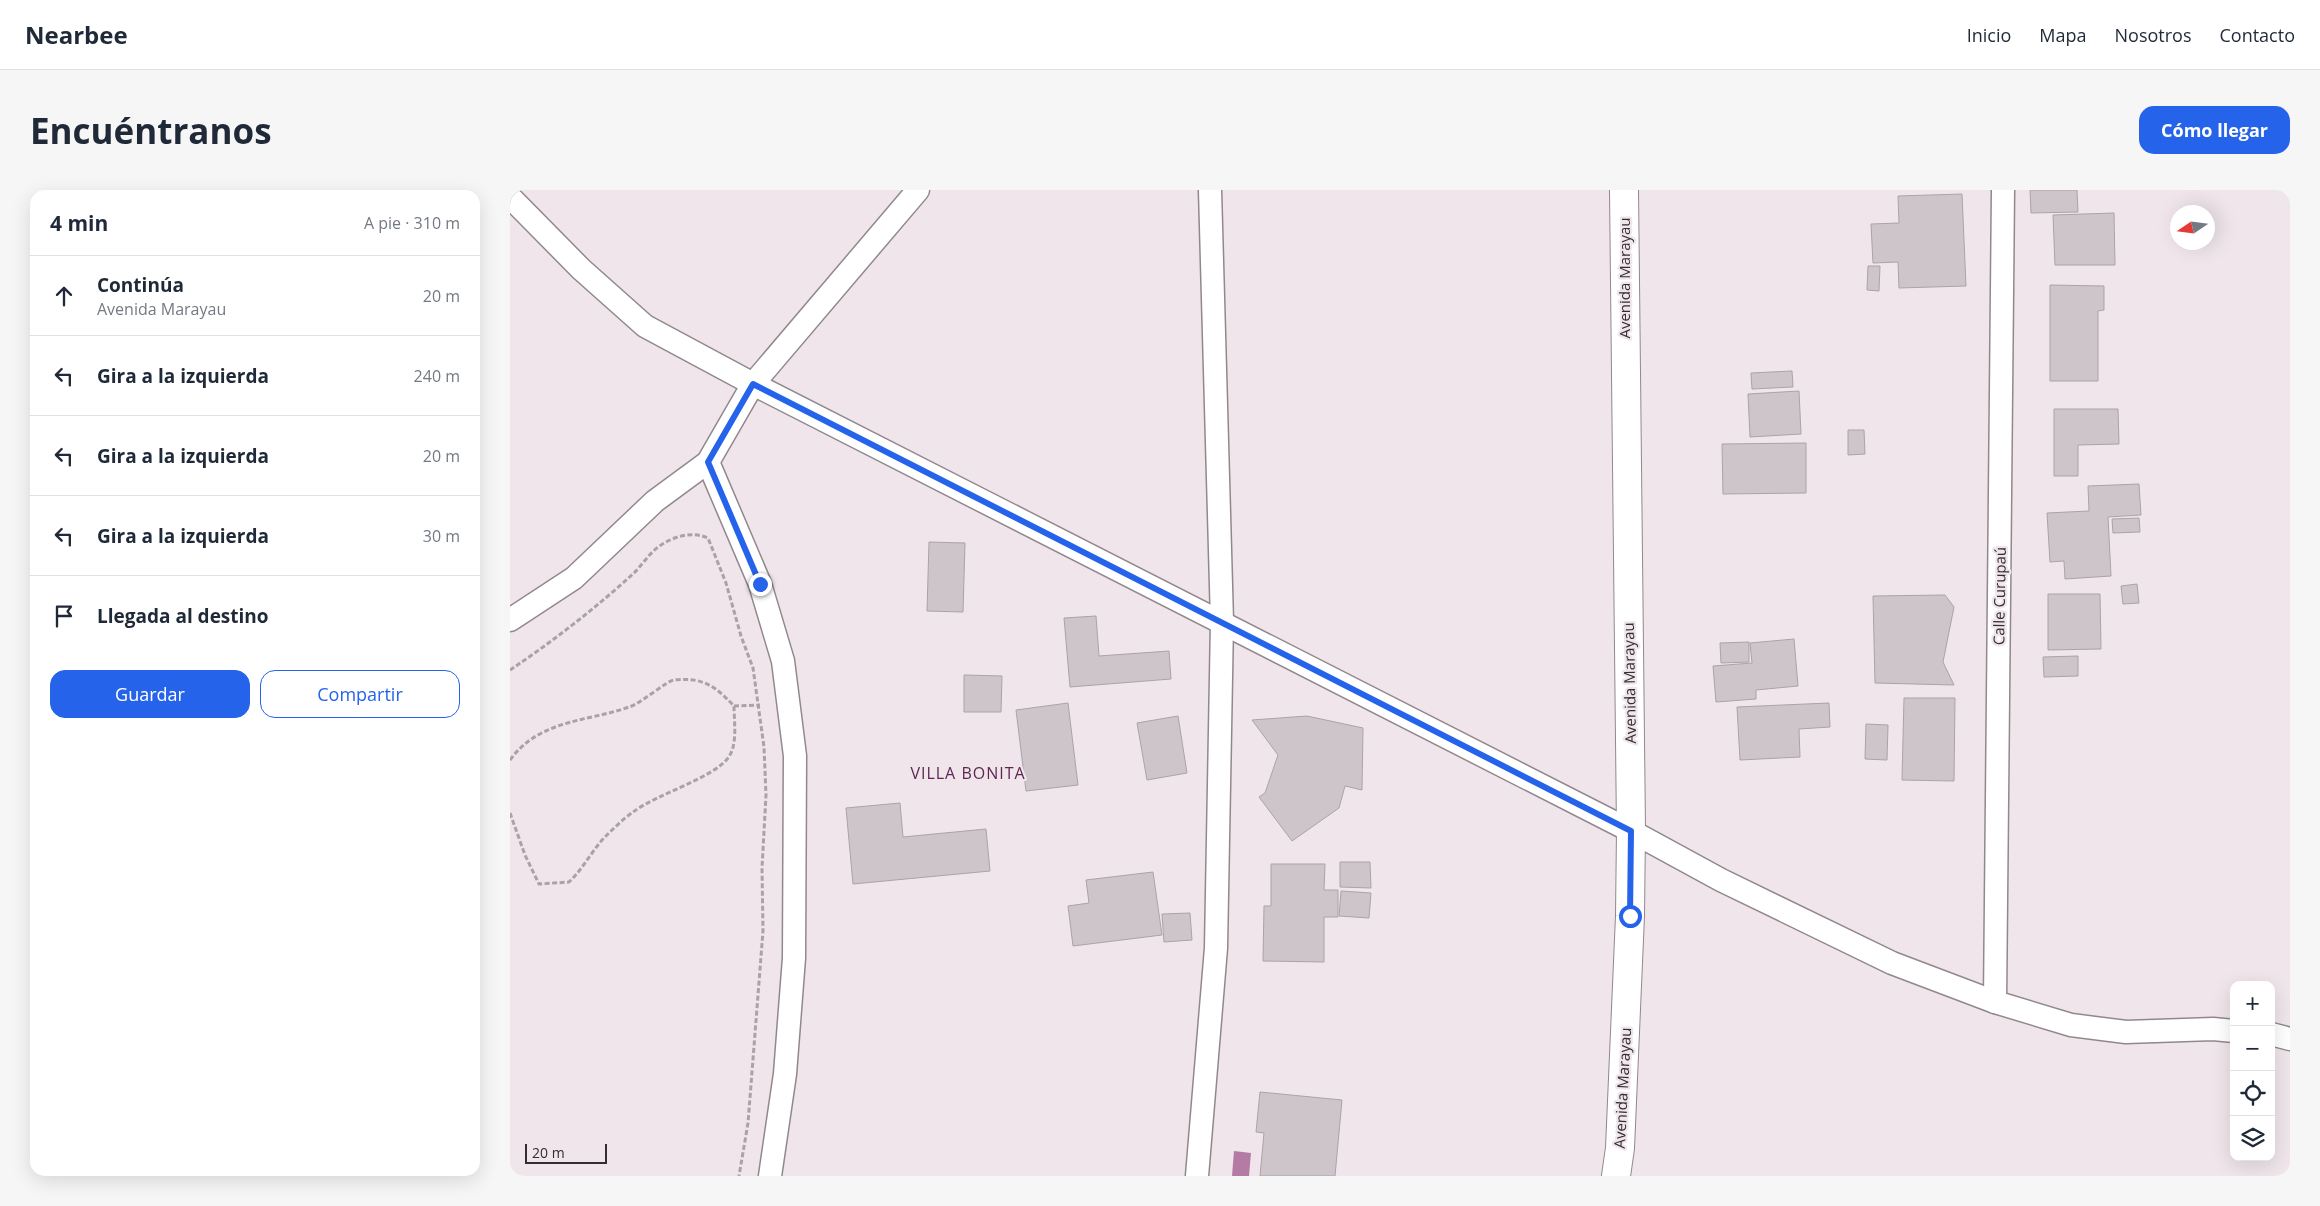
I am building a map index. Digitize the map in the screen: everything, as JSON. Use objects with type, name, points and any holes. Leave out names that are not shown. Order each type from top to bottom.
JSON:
[{"type":"street","points":[[510,620],[574,578],[655,501],[708,462],[753,384],[918,190]]},
{"type":"street","points":[[1198,1176],[1216,948],[1222,622],[1210,190]]},
{"type":"street","name":"Avenida Marayau","points":[[1616,1176],[1620,1148],[1630,916],[1631,831],[1624,190]]},
{"type":"street","name":"Calle Curupaú","points":[[1995,1002],[2003,190]]},
{"type":"street","points":[[510,197],[581,269],[645,326],[753,384],[1631,831],[1721,880],[1892,962],[1995,1002],[2071,1025],[2126,1032],[2230,1030]]},
{"type":"street","points":[[708,462],[760,584],[783,661],[795,756],[794,958],[785,1074],[770,1176]]},
{"type":"street","points":[[2275,1035],[2290,1039]]},
{"type":"path","points":[[510,670],[536,652],[635,572],[659,546],[676,537],[697,533],[708,538],[726,582],[741,636],[753,668],[764,747],[766,795],[762,868],[763,931],[748,1122],[739,1176]]},
{"type":"path","points":[[510,760],[517,751],[538,735],[568,721],[630,707],[654,694],[672,680],[696,680],[716,687],[734,706],[735,737],[730,756],[719,768],[668,791],[633,812],[604,838],[581,871],[569,882],[538,884],[530,868],[510,812]]},
{"type":"shaded area","points":[[1234,1151],[1251,1153],[1249,1176],[1232,1176]]},
{"type":"building","points":[[2030,190],[2077,190],[2078,212],[2031,213]]},
{"type":"building","points":[[1962,194],[1966,286],[1899,288],[1898,262],[1873,263],[1871,224],[1899,223],[1898,196]]},
{"type":"building","points":[[2114,213],[2115,265],[2055,265],[2053,215]]},
{"type":"building","points":[[1868,266],[1880,266],[1879,291],[1867,290]]},
{"type":"building","points":[[2050,285],[2104,286],[2104,310],[2098,311],[2098,381],[2050,381]]},
{"type":"building","points":[[1792,371],[1793,387],[1752,389],[1751,373]]},
{"type":"building","points":[[1799,391],[1801,434],[1750,437],[1748,394]]},
{"type":"building","points":[[2054,409],[2118,409],[2119,444],[2078,445],[2078,476],[2054,476]]},
{"type":"building","points":[[1848,430],[1864,430],[1865,454],[1848,455]]},
{"type":"building","points":[[1806,443],[1806,493],[1723,494],[1722,444]]},
{"type":"building","points":[[2139,484],[2141,515],[2108,517],[2111,576],[2065,579],[2064,561],[2050,562],[2047,513],[2089,511],[2088,486]]},
{"type":"building","points":[[2139,518],[2140,532],[2113,533],[2112,519]]},
{"type":"building","points":[[929,542],[965,543],[963,612],[927,611]]},
{"type":"building","points":[[2137,584],[2139,603],[2123,604],[2121,586]]},
{"type":"building","points":[[2048,594],[2100,594],[2101,649],[2048,650]]},
{"type":"building","points":[[1945,595],[1954,607],[1943,662],[1954,685],[1875,683],[1873,596]]},
{"type":"building","points":[[1096,616],[1099,656],[1169,651],[1171,679],[1070,687],[1064,618]]},
{"type":"building","points":[[1794,639],[1798,686],[1756,690],[1756,699],[1716,702],[1713,666],[1752,663],[1750,643]]},
{"type":"building","points":[[1749,642],[1749,662],[1721,663],[1720,643]]},
{"type":"building","points":[[2078,656],[2078,676],[2044,677],[2043,657]]},
{"type":"building","points":[[964,675],[1002,676],[1001,712],[964,712]]},
{"type":"building","points":[[1904,698],[1955,698],[1954,781],[1902,780]]},
{"type":"building","points":[[1068,703],[1078,785],[1026,791],[1016,710]]},
{"type":"building","points":[[1829,703],[1830,727],[1799,729],[1800,757],[1740,760],[1737,707]]},
{"type":"building","points":[[1178,716],[1187,773],[1147,780],[1137,723]]},
{"type":"building","points":[[1307,716],[1363,728],[1362,790],[1345,786],[1339,808],[1292,841],[1259,797],[1265,793],[1278,755],[1252,720]]},
{"type":"building","points":[[1866,724],[1888,725],[1887,760],[1865,759]]},
{"type":"building","points":[[900,803],[903,837],[986,829],[990,871],[853,884],[846,808]]},
{"type":"building","points":[[1340,862],[1370,862],[1371,888],[1340,887]]},
{"type":"building","points":[[1271,864],[1325,864],[1324,890],[1338,890],[1338,917],[1324,917],[1324,962],[1263,961],[1264,906],[1271,906]]},
{"type":"building","points":[[1153,872],[1162,935],[1073,946],[1068,906],[1089,903],[1086,880]]},
{"type":"building","points":[[1341,891],[1371,893],[1369,918],[1339,916]]},
{"type":"building","points":[[1190,913],[1192,940],[1164,942],[1162,914]]},
{"type":"building","points":[[1260,1092],[1342,1100],[1335,1176],[1260,1176],[1264,1133],[1256,1132]]},
{"type":"district","name":"VILLA BONITA","points":[[968,773]]},
{"type":"route","points":[[760,584],[708,462],[753,384],[1631,831],[1630,916]]}]
